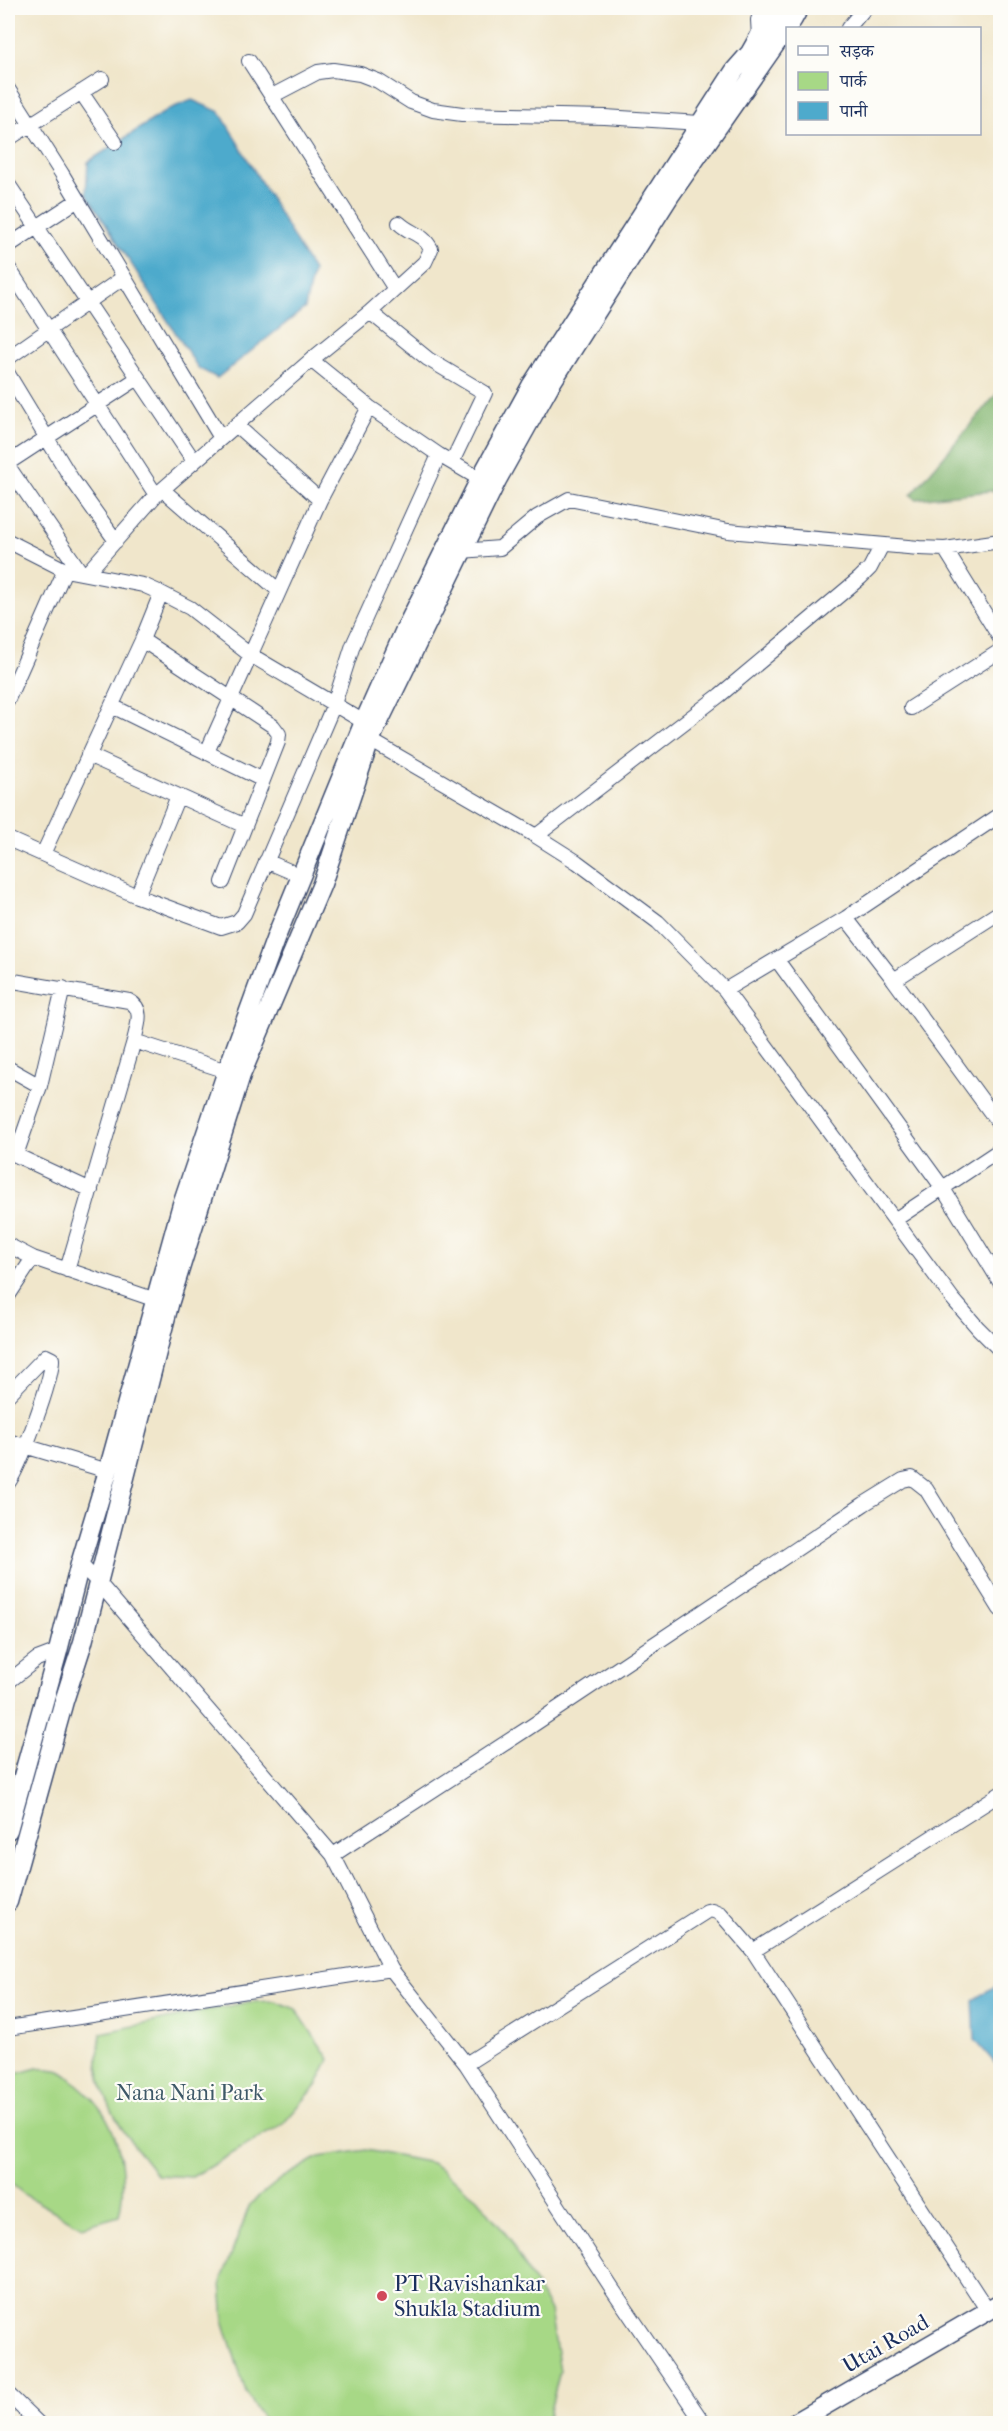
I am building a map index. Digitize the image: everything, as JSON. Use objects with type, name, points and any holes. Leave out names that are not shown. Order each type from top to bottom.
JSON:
[{"type":"main road","points":[[8,1825],[183,1204],[227,1071],[282,868],[364,722],[404,632],[480,479],[531,386],[700,123],[759,37],[792,11]]},
{"type":"main road","points":[[8,1902],[63,1701],[83,1642],[170,1301],[241,1075],[322,884],[370,740],[497,480],[550,385],[792,11]]},
{"type":"main road","name":"Utai Road","points":[[793,2424],[994,2307]]},
{"type":"street","points":[[759,37],[758,20],[763,8]]},
{"type":"street","points":[[792,11],[810,8]]},
{"type":"street","points":[[849,27],[865,8]]},
{"type":"street","points":[[249,62],[395,289]]},
{"type":"street","points":[[272,96],[318,72],[333,70],[360,74],[378,81],[411,102],[433,110],[462,114],[700,123]]},
{"type":"street","points":[[8,139],[102,80]]},
{"type":"street","points":[[8,89],[78,200],[221,438]]},
{"type":"street","points":[[81,92],[115,142]]},
{"type":"street","points":[[8,184],[194,461]]},
{"type":"street","points":[[8,246],[78,200]]},
{"type":"street","points":[[8,699],[77,571],[116,541],[159,493],[194,461],[370,312],[424,262],[430,249],[420,234],[404,228],[399,223]]},
{"type":"street","points":[[8,267],[97,405],[159,493],[278,590]]},
{"type":"street","points":[[8,357],[124,277]]},
{"type":"street","points":[[370,312],[429,359],[485,393],[452,462]]},
{"type":"street","points":[[311,360],[369,406],[439,455],[480,479]]},
{"type":"street","points":[[8,374],[71,478],[116,541]]},
{"type":"street","points":[[77,571],[8,465],[46,437],[138,378]]},
{"type":"street","points":[[207,752],[320,500],[369,406]]},
{"type":"street","points":[[237,426],[320,500]]},
{"type":"street","points":[[8,839],[137,896],[221,927],[237,922],[282,868],[353,645],[439,455]]},
{"type":"street","points":[[461,551],[500,548],[537,517],[569,499],[728,531],[945,549],[1000,541]]},
{"type":"street","points":[[8,541],[77,571],[143,585],[190,608],[249,654],[364,722],[370,740],[537,836],[577,862],[658,922],[725,990],[952,1298],[1000,1350]]},
{"type":"street","points":[[537,836],[720,695],[852,585],[870,568],[882,545]]},
{"type":"street","points":[[945,549],[1000,638]]},
{"type":"street","points":[[43,854],[142,640],[161,593]]},
{"type":"street","points":[[142,640],[273,726],[279,734],[278,742],[223,882]]},
{"type":"street","points":[[911,708],[1000,651]]},
{"type":"street","points":[[112,706],[263,780]]},
{"type":"street","points":[[88,755],[245,826]]},
{"type":"street","points":[[137,896],[178,796]]},
{"type":"street","points":[[725,990],[846,918],[1000,815]]},
{"type":"street","points":[[894,980],[1000,912]]},
{"type":"street","points":[[846,918],[1000,1125]]},
{"type":"street","points":[[777,960],[942,1187],[1000,1282]]},
{"type":"street","points":[[8,980],[63,988],[134,1004],[139,1016],[134,1041],[67,1270]]},
{"type":"street","points":[[63,988],[40,1086],[12,1153],[91,1190]]},
{"type":"street","points":[[134,1041],[227,1071]]},
{"type":"street","points":[[8,1068],[40,1086]]},
{"type":"street","points":[[896,1219],[1000,1150]]},
{"type":"street","points":[[8,1245],[33,1258],[156,1300]]},
{"type":"street","points":[[8,1296],[33,1258]]},
{"type":"street","points":[[8,1395],[46,1356],[52,1359],[26,1447],[8,1483]]},
{"type":"street","points":[[8,1440],[108,1470]]},
{"type":"street","points":[[333,1855],[903,1480],[912,1478],[926,1489],[1000,1609]]},
{"type":"street","points":[[80,1564],[333,1855],[391,1969],[466,2064],[613,2290],[704,2424]]},
{"type":"street","points":[[8,1682],[37,1659],[58,1651]]},
{"type":"street","points":[[753,1951],[1000,1794]]},
{"type":"street","points":[[466,2064],[707,1911],[712,1910],[721,1914],[753,1951],[994,2307]]},
{"type":"street","points":[[8,2028],[391,1969]]},
{"type":"street","points":[[8,2394],[39,2424]]},
{"type":"green space","points":[[1000,390],[1000,490],[916,499],[911,495]]},
{"type":"green space","name":"Nana Nani Park","points":[[275,2001],[296,2009],[329,2059],[316,2086],[283,2124],[192,2177],[157,2175],[128,2138],[106,2097],[98,2066],[101,2033],[248,2002]]},
{"type":"green space","points":[[37,2068],[58,2070],[65,2074],[92,2099],[103,2113],[111,2128],[121,2162],[122,2198],[119,2216],[82,2227],[25,2195],[8,2181],[8,2076]]},
{"type":"green space","name":"PT Ravishankar Shukla Stadium","points":[[366,2150],[432,2163],[477,2198],[509,2238],[550,2311],[560,2371],[547,2423],[266,2423],[246,2393],[224,2323],[221,2282],[250,2204],[282,2178],[319,2157]]},
{"type":"water","points":[[192,100],[220,112],[313,271],[305,308],[217,378],[198,368],[86,193],[88,162],[169,109]]},
{"type":"water","points":[[1000,1983],[1000,2069],[975,2040],[973,2000]]},
{"type":"place","name":"PT Ravishankar Shukla Stadium","points":[[382,2296]]}]
